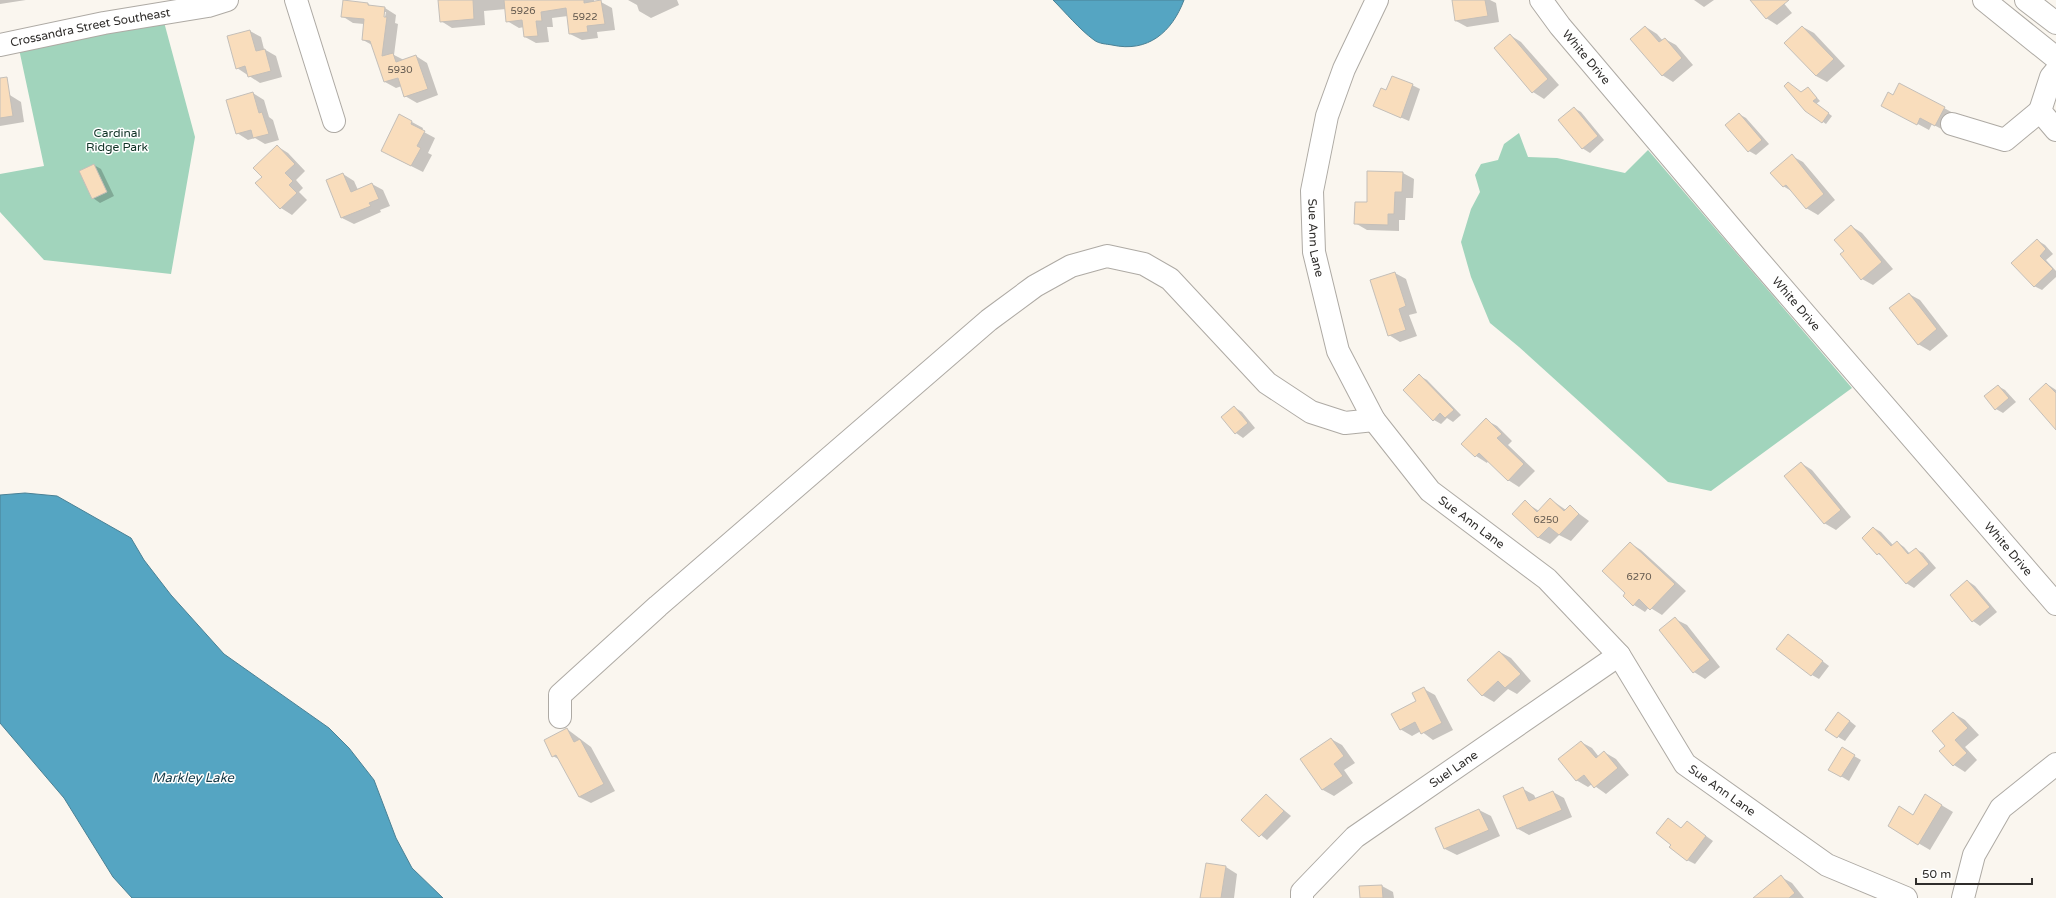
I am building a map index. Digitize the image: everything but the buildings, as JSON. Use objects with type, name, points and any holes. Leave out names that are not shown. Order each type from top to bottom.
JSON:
[{"type":"street","name":"Crossandra Street Southeast","points":[[0,45],[104,23],[208,6],[227,0]]},
{"type":"street","points":[[296,0],[334,121]]},
{"type":"street","name":"Sue Ann Lane","points":[[1377,0],[1344,68],[1327,116],[1312,191],[1314,252],[1338,351],[1374,420],[1430,491],[1548,578],[1619,655],[1685,764],[1827,865],[1906,898]]},
{"type":"street","name":"White Drive","points":[[1541,0],[1560,26],[1754,255],[2056,604]]},
{"type":"street","points":[[1984,0],[2056,58]]},
{"type":"street","points":[[2026,0],[2056,23]]},
{"type":"street","points":[[1952,124],[2005,140],[2040,111],[2051,77],[2056,71]]},
{"type":"street","points":[[2040,111],[2056,130]]},
{"type":"street","points":[[560,717],[560,695],[658,606],[989,320],[1035,286],[1071,266],[1107,256],[1144,264],[1170,279],[1267,382],[1311,412],[1345,422],[1374,420]]},
{"type":"street","name":"Suel Lane","points":[[1302,898],[1302,892],[1355,837],[1619,655]]},
{"type":"street","points":[[1963,898],[1974,855],[2001,808],[2056,764]]},
{"type":"green space","name":"Cardinal Ridge Park","points":[[164,22],[195,137],[171,274],[44,260],[0,212],[0,174],[44,166],[19,49]]},
{"type":"green space","points":[[1519,133],[1528,157],[1557,158],[1625,173],[1648,150],[1852,388],[1711,491],[1668,482],[1519,347],[1490,323],[1471,277],[1461,242],[1471,209],[1480,192],[1475,175],[1481,164],[1498,160],[1504,144]]},
{"type":"water","points":[[1053,0],[1184,0],[1173,22],[1157,38],[1137,46],[1125,47],[1103,44],[1088,36]]},
{"type":"water","name":"Markley Lake","points":[[25,493],[57,496],[131,538],[144,560],[171,595],[224,654],[329,728],[349,748],[374,780],[396,838],[412,868],[443,898],[132,898],[113,877],[64,798],[0,723],[0,495]]}]
